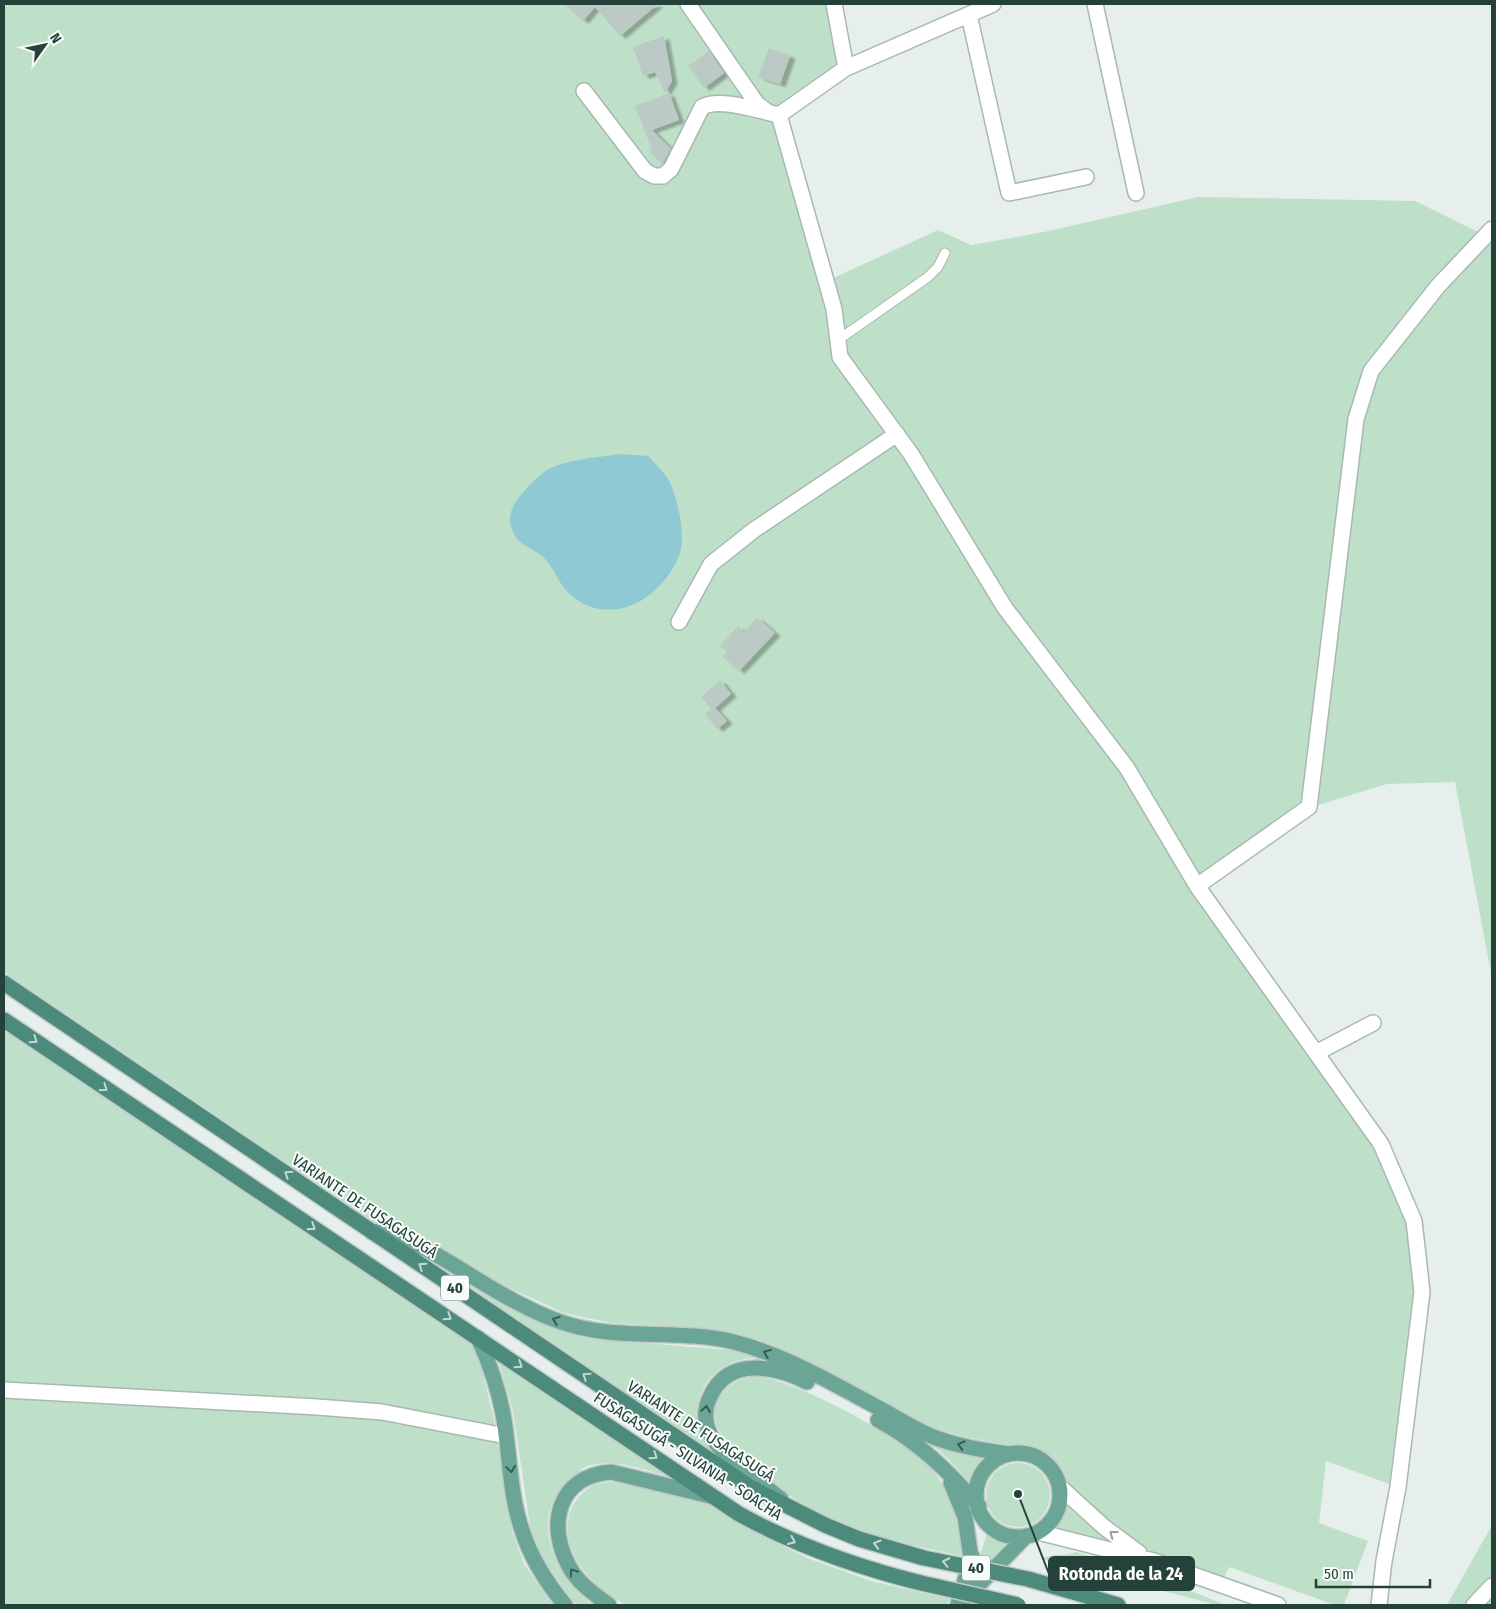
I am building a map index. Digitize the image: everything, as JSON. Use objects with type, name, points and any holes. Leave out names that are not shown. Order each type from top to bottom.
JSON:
[{"type":"highway","name":"VARIANTE DE FUSAGASUGÁ","points":[[4,983],[750,1487],[859,1539],[924,1558],[970,1563]]},
{"type":"highway","name":"40","points":[[4,1020],[478,1338]]},
{"type":"highway","name":"FUSAGASUGÁ - SILVANIA - SOACHA","points":[[478,1338],[714,1497],[774,1533],[808,1548],[875,1572],[1018,1605]]},
{"type":"highway","name":"40","points":[[970,1563],[1118,1605]]},
{"type":"main road","name":"40","points":[[372,1232],[384,1232],[411,1242],[501,1294],[562,1322],[585,1329],[610,1332],[698,1336],[732,1342],[763,1351],[813,1374],[930,1436],[960,1446],[1009,1454],[1025,1454],[1041,1460],[1054,1474],[1059,1486],[1059,1502],[1056,1513],[1050,1522],[1032,1534],[958,1605]]},
{"type":"main road","points":[[478,1338],[490,1365],[503,1412],[521,1528],[533,1560],[545,1580],[565,1605]]},
{"type":"main road","name":"40","points":[[791,1508],[728,1455],[710,1434],[705,1418],[706,1405],[720,1381],[742,1368],[768,1368],[805,1381],[908,1437],[942,1466],[994,1528],[1004,1534],[1032,1534]]},
{"type":"main road","name":"40","points":[[958,1605],[970,1563],[981,1511],[977,1487],[982,1474],[994,1461],[1009,1454]]},
{"type":"main road","points":[[942,1466],[960,1501],[968,1531],[970,1563]]},
{"type":"main road","name":"40","points":[[609,1605],[588,1590],[569,1567],[561,1547],[557,1514],[565,1496],[576,1485],[599,1473],[611,1472],[714,1497]]},
{"type":"street","points":[[688,4],[757,104],[768,112],[779,115]]},
{"type":"street","points":[[834,4],[846,68]]},
{"type":"street","points":[[584,90],[633,158],[645,171],[654,176],[663,176],[670,169],[699,114],[708,104],[720,103],[779,115],[846,68],[993,4]]},
{"type":"street","points":[[1095,4],[1136,193]]},
{"type":"street","points":[[969,15],[1009,193],[1086,177]]},
{"type":"street","points":[[779,115],[834,309],[840,357],[911,454],[1005,608],[1127,768],[1197,886],[1381,1144],[1414,1221],[1422,1292],[1398,1486],[1384,1561],[1379,1605]]},
{"type":"street","points":[[1197,886],[1309,807],[1356,419],[1371,371],[1438,286],[1492,230]]},
{"type":"street","points":[[679,622],[711,564],[754,530],[897,434]]},
{"type":"street","points":[[1316,1054],[1373,1023]]},
{"type":"street","points":[[4,1390],[372,1412],[506,1436]]},
{"type":"street","points":[[1059,1486],[1104,1527],[1154,1561]]},
{"type":"street","points":[[1032,1534],[1154,1561],[1278,1605]]},
{"type":"street","points":[[1474,1605],[1492,1586]]},
{"type":"lane","points":[[838,340],[905,291],[928,277],[938,267],[945,253]]},
{"type":"green space","points":[[4,4],[828,4],[840,65],[785,118],[828,311],[835,358],[907,458],[1376,1147],[1408,1221],[1416,1293],[1392,1485],[1326,1461],[1319,1523],[1368,1541],[1344,1605],[1335,1605],[1229,1567],[1223,1579],[1156,1556],[1121,1534],[1068,1487],[1063,1470],[1052,1457],[1038,1448],[1022,1444],[1009,1445],[965,1437],[933,1428],[818,1366],[768,1343],[735,1333],[699,1328],[611,1323],[564,1313],[503,1285],[414,1233],[385,1222],[374,1222],[4,972]]},
{"type":"green space","points":[[1198,197],[1415,201],[1480,233],[1366,366],[1303,803],[1199,878],[1010,606],[846,355],[831,279],[938,230],[971,245],[1044,232]]},
{"type":"green space","points":[[1492,237],[1492,978],[1455,782],[1387,784],[1315,806],[1361,424],[1376,374],[1443,291]]},
{"type":"green space","points":[[4,1030],[471,1344],[481,1367],[493,1415],[512,1531],[524,1564],[553,1605],[4,1605]]},
{"type":"green space","points":[[460,1280],[533,1320],[584,1338],[731,1350],[759,1359],[743,1359],[734,1362],[718,1371],[706,1384],[699,1400],[697,1416],[703,1438],[712,1452]]},
{"type":"green space","points":[[499,1362],[667,1476],[626,1465],[595,1464],[581,1470],[556,1497],[549,1513],[548,1530],[551,1547],[558,1564],[568,1580],[593,1605],[578,1605],[574,1603],[541,1556],[530,1526],[513,1411]]},
{"type":"green space","points":[[755,1376],[797,1388],[824,1400],[878,1429],[922,1460],[935,1473],[947,1492],[957,1523],[962,1556],[876,1536],[834,1521],[796,1500],[743,1457],[721,1433],[717,1426],[715,1411],[720,1397],[728,1387],[737,1381]]},
{"type":"green space","points":[[926,1441],[936,1447],[983,1459],[975,1468],[969,1482],[958,1469]]},
{"type":"green space","points":[[1012,1463],[1024,1463],[1041,1472],[1048,1483],[1050,1495],[1048,1507],[1041,1518],[1024,1527],[1012,1527],[1000,1522],[991,1513],[986,1501],[986,1489],[991,1477],[1000,1468]]},
{"type":"green space","points":[[611,1482],[633,1485],[710,1505],[734,1521],[807,1558],[871,1581],[950,1599],[947,1605],[625,1605],[599,1587],[588,1576],[573,1554],[569,1543],[568,1521],[570,1511],[575,1502],[582,1493],[594,1485]]},
{"type":"green space","points":[[1067,1503],[1120,1546],[1054,1529],[1062,1521]]},
{"type":"green space","points":[[1492,1525],[1492,1605],[1447,1605]]},
{"type":"green space","points":[[987,1533],[993,1538],[1006,1543],[971,1585]]},
{"type":"green space","points":[[1076,1552],[1138,1570],[1226,1605],[1217,1605],[1041,1559]]},
{"type":"water","points":[[621,454],[648,456],[666,476],[674,492],[680,515],[681,548],[671,571],[661,585],[648,596],[634,604],[619,609],[603,610],[587,605],[567,592],[547,561],[516,537],[510,522],[510,515],[515,503],[525,491],[551,468],[581,460]]},
{"type":"building","points":[[564,4],[658,4],[620,36],[595,7],[583,21]]},
{"type":"building","points":[[664,36],[672,81],[665,93],[655,72],[643,76],[633,47]]},
{"type":"building","points":[[769,48],[790,56],[780,84],[758,77]]},
{"type":"building","points":[[709,51],[724,73],[704,88],[688,66]]},
{"type":"building","points":[[669,93],[679,120],[652,130],[671,149],[662,164],[650,152],[652,150],[635,106]]},
{"type":"building","points":[[757,617],[775,633],[739,671],[723,657],[727,652],[720,646],[738,626],[744,632]]},
{"type":"building","points":[[720,680],[731,694],[715,708],[727,721],[717,729],[705,714],[711,709],[701,697]]},
{"type":"place","name":"Rotonda de la 24","points":[[1018,1494]]}]
